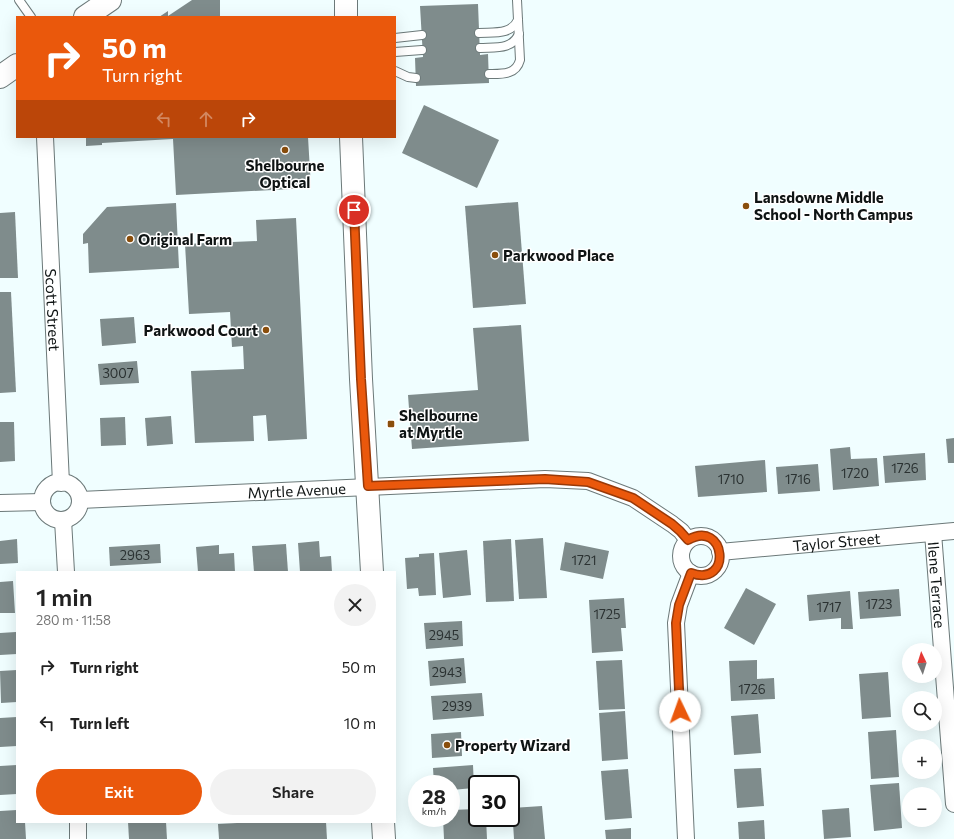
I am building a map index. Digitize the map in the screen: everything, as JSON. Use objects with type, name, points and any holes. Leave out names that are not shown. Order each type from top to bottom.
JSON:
[{"type":"main road","points":[[86,16],[110,0]]},
{"type":"main road","points":[[346,0],[346,16]]},
{"type":"main road","points":[[0,76],[16,65]]},
{"type":"main road","points":[[351,138],[361,379],[372,571]]},
{"type":"main road","points":[[383,823],[384,839]]},
{"type":"street","name":"Scott Street","points":[[45,138],[61,483]]},
{"type":"street","name":"Myrtle Avenue","points":[[80,500],[545,479],[588,482],[633,498],[672,524],[688,540]]},
{"type":"street","points":[[61,483],[68,484],[74,488],[78,493],[80,500],[76,513],[70,518],[63,520],[49,516],[44,509],[42,502],[44,494],[48,488],[54,484],[61,483]]},
{"type":"street","points":[[0,503],[42,502]]},
{"type":"street","points":[[63,520],[66,571]]},
{"type":"street","name":"Taylor Street","points":[[720,552],[954,531]]},
{"type":"street","name":"Ilene Terrace","points":[[933,533],[954,804]]},
{"type":"street","points":[[694,537],[707,537],[718,546],[720,552],[720,558],[715,570],[704,575],[697,576],[691,573],[682,564],[681,558],[684,545],[688,540],[694,537]]},
{"type":"street","points":[[686,839],[676,623],[679,605],[691,573]]},
{"type":"street","points":[[78,823],[78,839]]},
{"type":"lane","points":[[19,0],[30,16]]},
{"type":"lane","points":[[489,74],[511,72],[518,65],[520,60],[517,0]]},
{"type":"lane","points":[[479,33],[509,30],[518,20]]},
{"type":"lane","points":[[480,48],[510,45],[517,39],[519,34]]},
{"type":"lane","points":[[396,38],[422,35]]},
{"type":"lane","points":[[396,52],[422,50]]},
{"type":"lane","points":[[396,71],[408,77],[416,78]]},
{"type":"building","points":[[192,0],[220,0],[220,16],[168,16]]},
{"type":"building","points":[[478,4],[480,55],[488,54],[489,83],[416,86],[415,58],[423,57],[420,6]]},
{"type":"building","points":[[168,11],[168,16],[160,16]]},
{"type":"building","points":[[424,105],[499,140],[477,188],[402,153]]},
{"type":"building","points":[[86,138],[308,138],[311,188],[176,195],[173,139],[102,143],[102,145],[86,146]]},
{"type":"building","name":"Parkwood Place","points":[[518,202],[526,304],[473,308],[465,206]]},
{"type":"building","name":"Original Farm","points":[[176,203],[179,268],[89,273],[88,243],[83,244],[83,234],[107,207]]},
{"type":"building","points":[[15,212],[18,278],[0,278],[0,213]]},
{"type":"building","name":"Parkwood Court","points":[[296,218],[307,439],[268,441],[266,415],[253,416],[254,441],[195,443],[191,371],[244,369],[243,346],[232,347],[230,312],[189,314],[185,244],[257,241],[256,220]]},
{"type":"building","points":[[0,292],[11,292],[16,392],[0,393]]},
{"type":"building","points":[[134,317],[136,343],[102,346],[100,319]]},
{"type":"building","points":[[521,325],[529,441],[412,449],[408,395],[478,390],[473,328]]},
{"type":"building","points":[[137,361],[139,383],[100,385],[98,364]]},
{"type":"building","points":[[171,416],[173,444],[147,446],[145,418]]},
{"type":"building","points":[[125,417],[126,445],[101,446],[100,418]]},
{"type":"building","points":[[0,422],[14,422],[15,461],[0,462]]},
{"type":"building","points":[[954,438],[954,463],[948,463],[946,439]]},
{"type":"building","points":[[850,447],[851,459],[877,458],[879,486],[833,490],[830,449]]},
{"type":"building","points":[[925,453],[926,480],[885,483],[883,456]]},
{"type":"building","points":[[765,460],[767,492],[698,497],[695,466]]},
{"type":"building","points":[[818,464],[820,491],[778,494],[776,467]]},
{"type":"building","points":[[543,538],[547,598],[519,599],[515,540]]},
{"type":"building","points":[[17,539],[18,563],[0,564],[0,541]]},
{"type":"building","points":[[511,539],[514,601],[486,602],[483,541]]},
{"type":"building","points":[[319,541],[320,557],[331,556],[332,571],[300,571],[298,543]]},
{"type":"building","points":[[565,542],[609,551],[603,579],[560,570]]},
{"type":"building","points":[[160,544],[161,563],[110,566],[109,547]]},
{"type":"building","points":[[286,544],[288,571],[254,571],[252,546]]},
{"type":"building","points":[[219,545],[219,554],[234,553],[235,571],[198,571],[196,547]]},
{"type":"building","points":[[467,550],[471,595],[443,598],[439,553]]},
{"type":"building","points":[[434,553],[436,595],[419,596],[418,588],[407,589],[405,558],[419,557],[419,554]]},
{"type":"building","points":[[13,581],[15,613],[0,613],[0,582]]},
{"type":"building","points":[[746,588],[776,604],[754,645],[724,628]]},
{"type":"building","points":[[899,589],[901,616],[860,619],[858,592]]},
{"type":"building","points":[[850,591],[853,629],[841,629],[841,618],[809,621],[807,595]]},
{"type":"building","points":[[624,598],[626,628],[621,628],[623,651],[592,653],[589,600]]},
{"type":"building","points":[[462,621],[463,646],[426,649],[424,623]]},
{"type":"building","points":[[16,632],[16,654],[0,655],[0,633]]},
{"type":"building","points":[[464,658],[466,683],[430,686],[428,661]]},
{"type":"building","points":[[622,660],[625,709],[599,710],[596,661]]},
{"type":"building","points":[[757,660],[757,679],[774,678],[775,699],[731,701],[729,661]]},
{"type":"building","points":[[16,670],[16,702],[1,703],[0,671]]},
{"type":"building","points":[[888,672],[891,717],[862,719],[859,674]]},
{"type":"building","points":[[482,693],[484,716],[433,720],[431,696]]},
{"type":"building","points":[[625,711],[628,759],[602,761],[599,713]]},
{"type":"building","points":[[758,714],[761,753],[734,755],[731,716]]},
{"type":"building","points":[[16,717],[16,746],[0,747],[0,718]]},
{"type":"building","points":[[896,730],[899,777],[871,779],[868,732]]},
{"type":"building","name":"Property Wizard","points":[[461,732],[462,756],[432,758],[431,734]]},
{"type":"building","points":[[16,765],[16,794],[0,795],[0,766]]},
{"type":"building","points":[[473,765],[473,775],[468,775],[468,789],[460,789],[460,775],[433,775],[433,768]]},
{"type":"building","points":[[761,768],[764,806],[737,808],[734,769]]},
{"type":"building","points":[[628,769],[632,818],[605,820],[601,771]]},
{"type":"building","points":[[899,783],[902,828],[874,831],[870,785]]},
{"type":"building","points":[[542,806],[545,839],[514,839],[513,827],[520,827],[520,807]]},
{"type":"building","points":[[849,808],[851,837],[824,839],[822,810]]},
{"type":"building","points":[[468,809],[468,827],[486,827],[487,839],[444,839],[443,827],[460,827],[460,810]]},
{"type":"building","points":[[16,810],[16,823],[25,823],[26,839],[0,839],[0,811]]},
{"type":"building","points":[[764,820],[765,839],[739,839],[738,822]]},
{"type":"building","points":[[128,823],[166,823],[167,839],[129,839]]},
{"type":"building","points":[[326,823],[327,839],[219,839],[218,824]]},
{"type":"building","points":[[631,828],[631,839],[606,839],[605,830]]},
{"type":"place","name":"Shelbourne Optical","points":[[285,150]]},
{"type":"place","name":"Lansdowne Middle School - North Campus","points":[[746,206]]},
{"type":"place","name":"Original Farm","points":[[130,239]]},
{"type":"place","name":"Parkwood Place","points":[[495,255]]},
{"type":"place","name":"Parkwood Court","points":[[266,330]]},
{"type":"place","name":"Shelbourne at Myrtle","points":[[391,424]]},
{"type":"place","name":"Property Wizard","points":[[447,745]]},
{"type":"route","points":[[354,210],[361,379],[368,486],[545,479],[588,482],[633,498],[672,524],[688,540],[700,536],[707,537],[713,541],[718,546],[720,552],[720,558],[715,570],[704,575],[697,576],[691,573],[679,605],[676,623],[680,711]]}]
